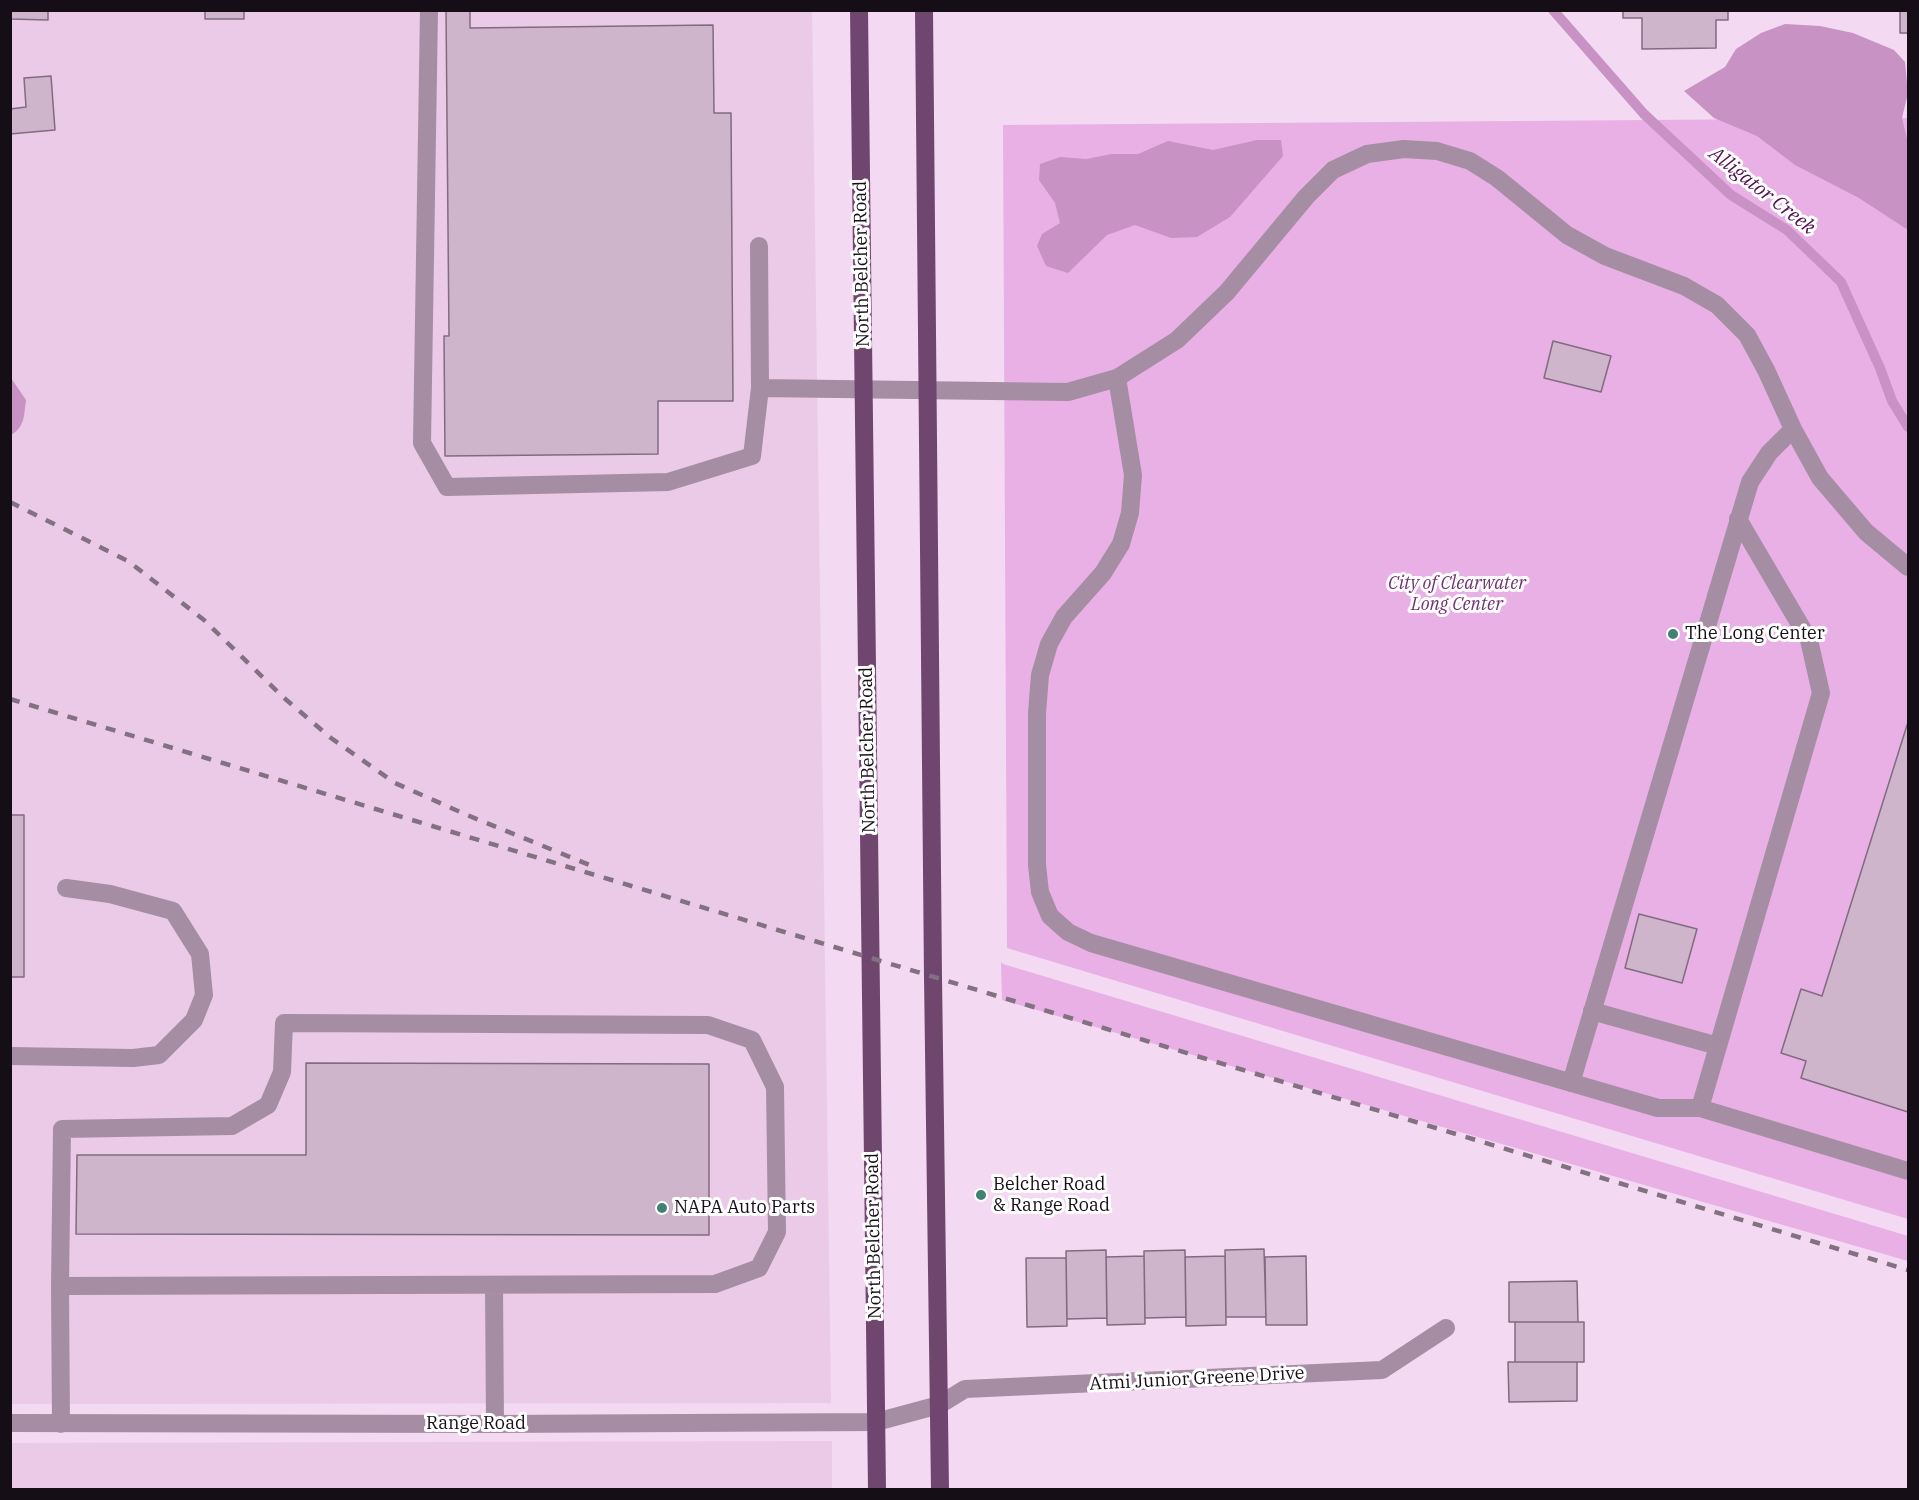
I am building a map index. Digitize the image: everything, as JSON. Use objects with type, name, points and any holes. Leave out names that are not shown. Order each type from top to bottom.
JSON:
[{"type":"main road","name":"North Belcher Road","points":[[859,10],[877,1490]]},
{"type":"main road","points":[[924,10],[940,1490]]},
{"type":"street","points":[[429,10],[422,443],[447,487],[668,482],[752,456],[760,388],[759,246]]},
{"type":"street","points":[[760,388],[1068,392],[1117,378],[1177,340],[1219,300],[1306,197],[1333,170],[1367,154],[1404,149],[1437,151],[1470,161],[1497,178],[1567,235],[1605,256],[1684,286],[1717,305],[1747,335],[1820,478],[1866,532],[1908,567]]},
{"type":"street","points":[[1117,378],[1133,475],[1130,513],[1121,544],[1103,573],[1064,617],[1049,644],[1040,675],[1037,713],[1037,865],[1040,892],[1050,916],[1068,932],[1092,943],[1658,1108],[1700,1108],[1908,1171]]},
{"type":"street","points":[[1571,1083],[1750,482],[1769,453],[1793,429]]},
{"type":"street","points":[[1700,1108],[1821,693],[1809,640],[1738,519]]},
{"type":"street","points":[[10,1056],[133,1058],[159,1054],[194,1020],[204,995],[200,954],[173,911],[110,894],[66,888]]},
{"type":"street","points":[[1592,1011],[1718,1046]]},
{"type":"street","points":[[60,1286],[715,1284],[759,1268],[777,1232],[775,1087],[752,1040],[708,1025],[284,1023],[282,1072],[268,1105],[232,1126],[62,1129],[60,1286],[61,1424]]},
{"type":"street","points":[[494,1285],[495,1424]]},
{"type":"street","name":"Atmi Junior Greene Drive","points":[[939,1405],[965,1389],[1382,1370],[1446,1328]]},
{"type":"street","name":"Range Road","points":[[10,1423],[876,1422],[939,1405]]},
{"type":"shaded area","points":[[11,11],[812,11],[831,1403],[11,1404]]},
{"type":"shaded area","points":[[1785,24],[1820,26],[1853,33],[1894,50],[1905,62],[1908,93],[1902,118],[1908,143],[1908,230],[1859,198],[1795,165],[1757,136],[1714,118],[1684,91],[1725,67],[1736,49],[1761,33]]},
{"type":"shaded area","points":[[1257,140],[1281,140],[1283,156],[1230,217],[1197,237],[1171,238],[1135,225],[1107,235],[1068,273],[1046,266],[1037,246],[1042,234],[1060,223],[1055,203],[1039,180],[1040,164],[1060,157],[1086,159],[1112,154],[1138,154],[1168,141],[1213,150]]},
{"type":"shaded area","points":[[11,378],[26,400],[21,424],[11,435]]},
{"type":"shaded area","points":[[832,1441],[832,1489],[11,1489],[11,1443]]},
{"type":"green space","name":"City of Clearwater Long Center","points":[[1908,118],[1908,1219],[1007,948],[1003,125]]},
{"type":"green space","points":[[1001,962],[1908,1236],[1908,1261],[1002,1000]]},
{"type":"building","points":[[10,10],[48,10],[48,20],[10,19]]},
{"type":"building","points":[[205,10],[244,10],[244,19],[205,19]]},
{"type":"building","points":[[446,10],[470,10],[470,28],[713,25],[714,113],[731,113],[733,401],[658,401],[658,454],[445,456],[444,336],[449,336]]},
{"type":"building","points":[[1623,10],[1728,10],[1728,20],[1716,20],[1716,48],[1642,49],[1642,18],[1623,18]]},
{"type":"building","points":[[1900,10],[1908,10],[1908,33],[1900,33]]},
{"type":"building","points":[[51,76],[55,130],[10,134],[10,109],[26,107],[24,78]]},
{"type":"building","points":[[1553,341],[1611,356],[1601,392],[1544,378]]},
{"type":"building","points":[[1908,722],[1908,1112],[1801,1078],[1806,1061],[1781,1053],[1801,989],[1822,996]]},
{"type":"building","points":[[10,815],[24,815],[24,977],[10,977]]},
{"type":"building","points":[[1639,914],[1697,929],[1682,983],[1625,968]]},
{"type":"building","points":[[306,1063],[709,1064],[709,1235],[76,1234],[77,1155],[306,1155]]},
{"type":"building","points":[[1264,1249],[1266,1317],[1226,1317],[1225,1250]]},
{"type":"building","points":[[1106,1250],[1107,1318],[1067,1319],[1066,1251]]},
{"type":"building","points":[[1185,1250],[1186,1317],[1145,1318],[1144,1251]]},
{"type":"building","points":[[1144,1256],[1145,1324],[1107,1325],[1106,1257]]},
{"type":"building","points":[[1225,1256],[1226,1325],[1186,1326],[1185,1257]]},
{"type":"building","points":[[1306,1256],[1307,1325],[1266,1325],[1265,1257]]},
{"type":"building","points":[[1026,1258],[1066,1258],[1067,1326],[1027,1327]]},
{"type":"building","points":[[1577,1281],[1578,1322],[1509,1322],[1509,1282]]},
{"type":"building","points":[[1515,1322],[1584,1322],[1584,1362],[1515,1362]]},
{"type":"building","points":[[1508,1362],[1577,1362],[1577,1401],[1509,1402]]},
{"type":"waterway","name":"Alligator Creek","points":[[1553,10],[1644,114],[1731,195],[1787,230],[1841,282],[1880,368],[1892,401],[1908,427]]},
{"type":"railway","points":[[10,502],[128,561],[204,620],[283,697],[331,738],[395,783],[597,868]]},
{"type":"railway","points":[[10,699],[1908,1270]]},
{"type":"place","name":"The Long Center","points":[[1673,634]]},
{"type":"place","name":"Belcher Road & Range Road","points":[[981,1195]]},
{"type":"place","name":"NAPA Auto Parts","points":[[662,1208]]}]
